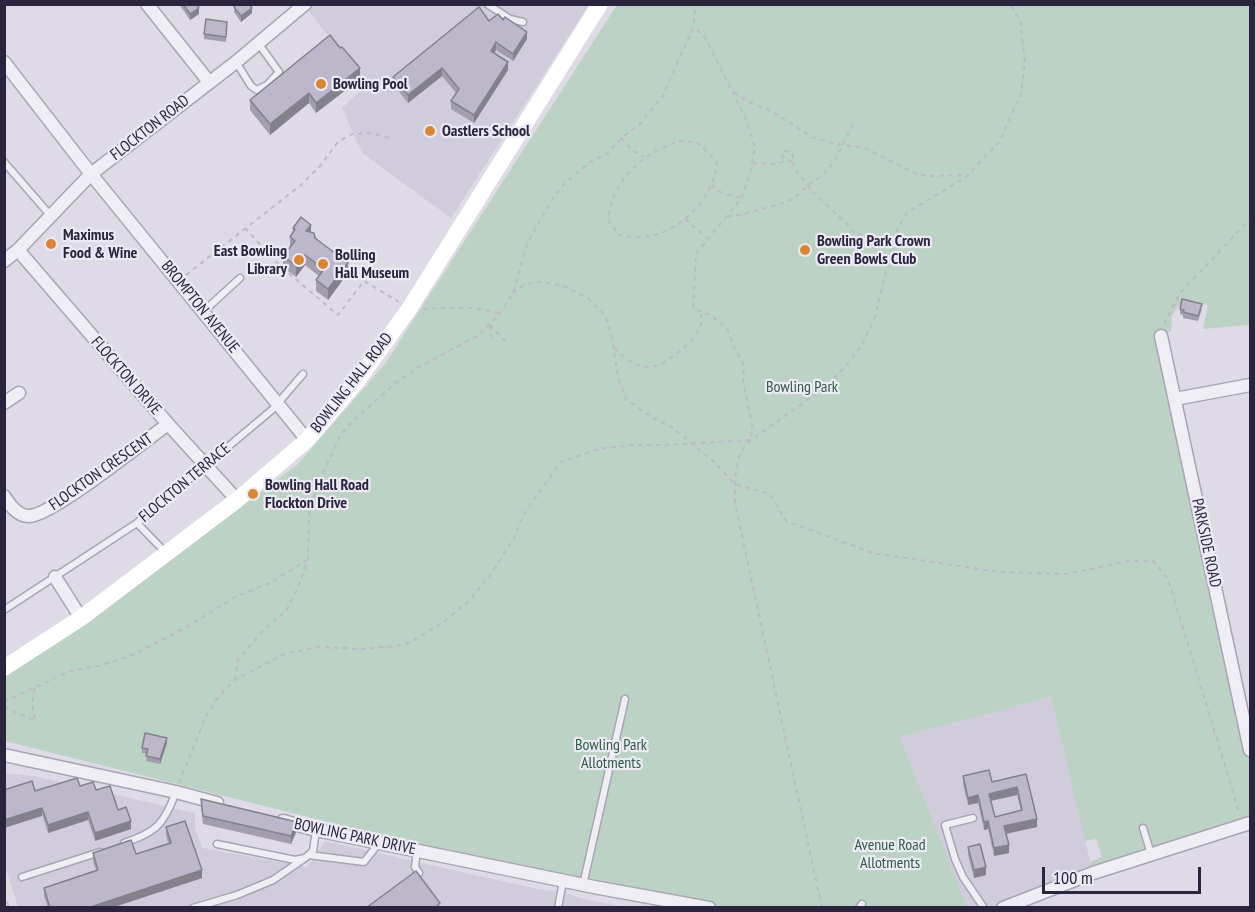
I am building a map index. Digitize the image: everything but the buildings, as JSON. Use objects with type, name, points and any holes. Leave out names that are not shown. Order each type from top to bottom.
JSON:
[{"type":"street","points":[[147,4],[209,82]]},
{"type":"street","name":"FLOCKTON ROAD","points":[[4,261],[18,250],[91,174],[236,62],[305,4]]},
{"type":"street","name":"BOWLING HALL ROAD","points":[[4,668],[81,618],[237,500],[307,440],[358,380],[409,309],[597,6]]},
{"type":"street","name":"BROMPTON AVENUE","points":[[4,62],[91,174],[307,440]]},
{"type":"street","name":"FLOCKTON DRIVE","points":[[18,250],[168,424],[237,500]]},
{"type":"street","name":"PARKSIDE ROAD","points":[[1161,336],[1248,718],[1251,750]]},
{"type":"street","points":[[1175,399],[1251,385]]},
{"type":"street","points":[[4,403],[20,393]]},
{"type":"street","name":"FLOCKTON CRESCENT","points":[[4,496],[15,511],[28,516],[42,513],[68,498],[168,424]]},
{"type":"street","points":[[55,577],[81,618]]},
{"type":"street","points":[[4,755],[176,792],[230,807]]},
{"type":"street","name":"BOWLING PARK DRIVE","points":[[273,818],[316,830],[583,885],[709,908]]},
{"type":"street","points":[[1003,908],[1093,873],[1247,824]]},
{"type":"lane","points":[[487,4],[510,19],[523,22]]},
{"type":"lane","points":[[236,62],[251,86],[257,90],[267,85],[279,72],[258,43]]},
{"type":"lane","points":[[4,162],[50,215]]},
{"type":"lane","points":[[204,311],[240,278]]},
{"type":"lane","name":"FLOCKTON TERRACE","points":[[7,608],[137,523],[278,403],[303,374]]},
{"type":"lane","points":[[137,523],[166,554]]},
{"type":"lane","points":[[4,598],[7,608]]},
{"type":"lane","points":[[583,885],[625,699]]},
{"type":"lane","points":[[118,846],[153,831],[167,815],[176,792]]},
{"type":"lane","points":[[974,818],[945,825],[963,877],[984,908]]},
{"type":"lane","points":[[1143,828],[1151,854]]},
{"type":"lane","points":[[193,908],[237,895],[273,880],[313,851],[316,830]]},
{"type":"lane","points":[[217,844],[295,860],[307,856],[364,862],[379,843]]},
{"type":"lane","points":[[22,877],[109,849]]},
{"type":"lane","points":[[417,850],[415,867],[419,873]]},
{"type":"lane","points":[[558,908],[562,880]]},
{"type":"path","points":[[235,680],[238,660],[264,629],[286,610],[298,588],[308,560],[309,514],[318,484],[341,434],[394,384],[419,367],[477,336],[500,314],[513,293],[526,244],[553,198],[565,183],[590,162],[608,154],[621,138],[639,124],[662,97],[694,26],[695,4]]},
{"type":"path","points":[[822,908],[735,502],[735,484],[741,448],[827,386],[861,347],[875,317],[898,228],[907,213],[969,175],[999,142],[1021,94],[1025,63],[1020,19],[1010,4]]},
{"type":"path","points":[[694,26],[706,39],[745,117],[755,147],[741,198],[696,254],[693,308],[712,316],[728,330],[744,365],[743,382],[752,424],[751,440]]},
{"type":"path","points":[[732,91],[747,101],[771,111],[812,137],[831,143],[865,148],[917,174],[927,176],[969,175]]},
{"type":"path","points":[[727,216],[787,202],[797,196],[828,169],[844,144],[854,122]]},
{"type":"path","points":[[179,281],[301,185],[320,166],[338,142],[352,134],[370,133],[394,139]]},
{"type":"path","points":[[621,138],[632,150],[644,157]]},
{"type":"path","points":[[679,141],[697,142],[717,162],[716,176],[707,195],[680,224],[660,233],[639,237],[619,236],[608,220],[610,204],[617,188],[644,157],[679,141]]},
{"type":"path","points":[[793,162],[782,156],[784,152],[791,152],[795,169],[813,192],[854,233],[866,237],[888,265]]},
{"type":"path","points":[[752,163],[778,164],[786,160]]},
{"type":"path","points":[[712,184],[714,188],[724,193],[741,198]]},
{"type":"path","points":[[685,219],[708,238]]},
{"type":"path","points":[[1161,336],[1165,319],[1180,293],[1251,219]]},
{"type":"path","points":[[245,228],[280,266],[338,315],[364,281],[409,309],[468,307],[500,314]]},
{"type":"path","points":[[513,293],[525,284],[542,282],[564,286],[589,299],[606,317],[614,348],[618,378],[626,399],[651,417],[670,426],[712,460],[735,484],[770,494],[786,521],[873,553],[1010,572],[1067,574],[1128,561],[1153,561],[1168,579],[1247,824]]},
{"type":"path","points":[[614,348],[638,366],[653,367],[670,360],[699,330],[702,319],[700,311]]},
{"type":"path","points":[[490,325],[492,339]]},
{"type":"path","points":[[490,325],[506,342]]},
{"type":"path","points":[[176,792],[205,718],[218,698],[235,680],[284,654],[317,647],[365,649],[405,645],[441,624],[470,600],[493,571],[513,540],[525,512],[561,462],[598,449],[634,444],[692,444],[751,440]]},
{"type":"path","points":[[4,704],[70,671],[102,665],[135,654],[183,629],[237,596],[270,583],[308,560]]},
{"type":"path","points":[[4,704],[35,721],[32,703],[35,687]]},
{"type":"path","points":[[4,893],[9,908]]},
{"type":"shaded area","name":"Oastlers School","points":[[315,4],[587,4],[588,6],[451,218],[362,153],[342,108],[366,85],[308,10]]},
{"type":"shaded area","points":[[1051,697],[1093,873],[1003,907],[967,907],[900,737]]},
{"type":"shaded area","points":[[4,773],[34,776],[195,813],[195,829],[203,848],[307,867],[325,841],[624,907],[18,907],[5,866]]},
{"type":"green space","name":"Bowling Park","points":[[617,5],[1250,5],[1250,325],[1203,329],[1208,305],[1183,299],[1172,316],[1171,331],[1161,336],[1250,750],[1250,825],[1093,873],[1090,862],[1102,857],[1096,839],[1085,841],[1051,697],[900,737],[967,907],[709,907],[563,881],[5,741],[5,675],[71,634],[297,465],[385,364]]},
{"type":"place","name":"Bowling Pool","points":[[321,84]]},
{"type":"place","name":"Oastlers School","points":[[430,131]]},
{"type":"place","name":"Maximus Food & Wine","points":[[51,244]]},
{"type":"place","name":"Bowling Park Crown Green Bowls Club","points":[[805,250]]},
{"type":"place","name":"East Bowling Library","points":[[299,260]]},
{"type":"place","name":"Bolling Hall Museum","points":[[323,264]]},
{"type":"place","name":"Bowling Hall Road Flockton Drive","points":[[253,494]]},
{"type":"park label","name":"Bowling Park Allotments","points":[[611,754]]},
{"type":"park label","name":"Avenue Road Allotments","points":[[890,854]]}]
